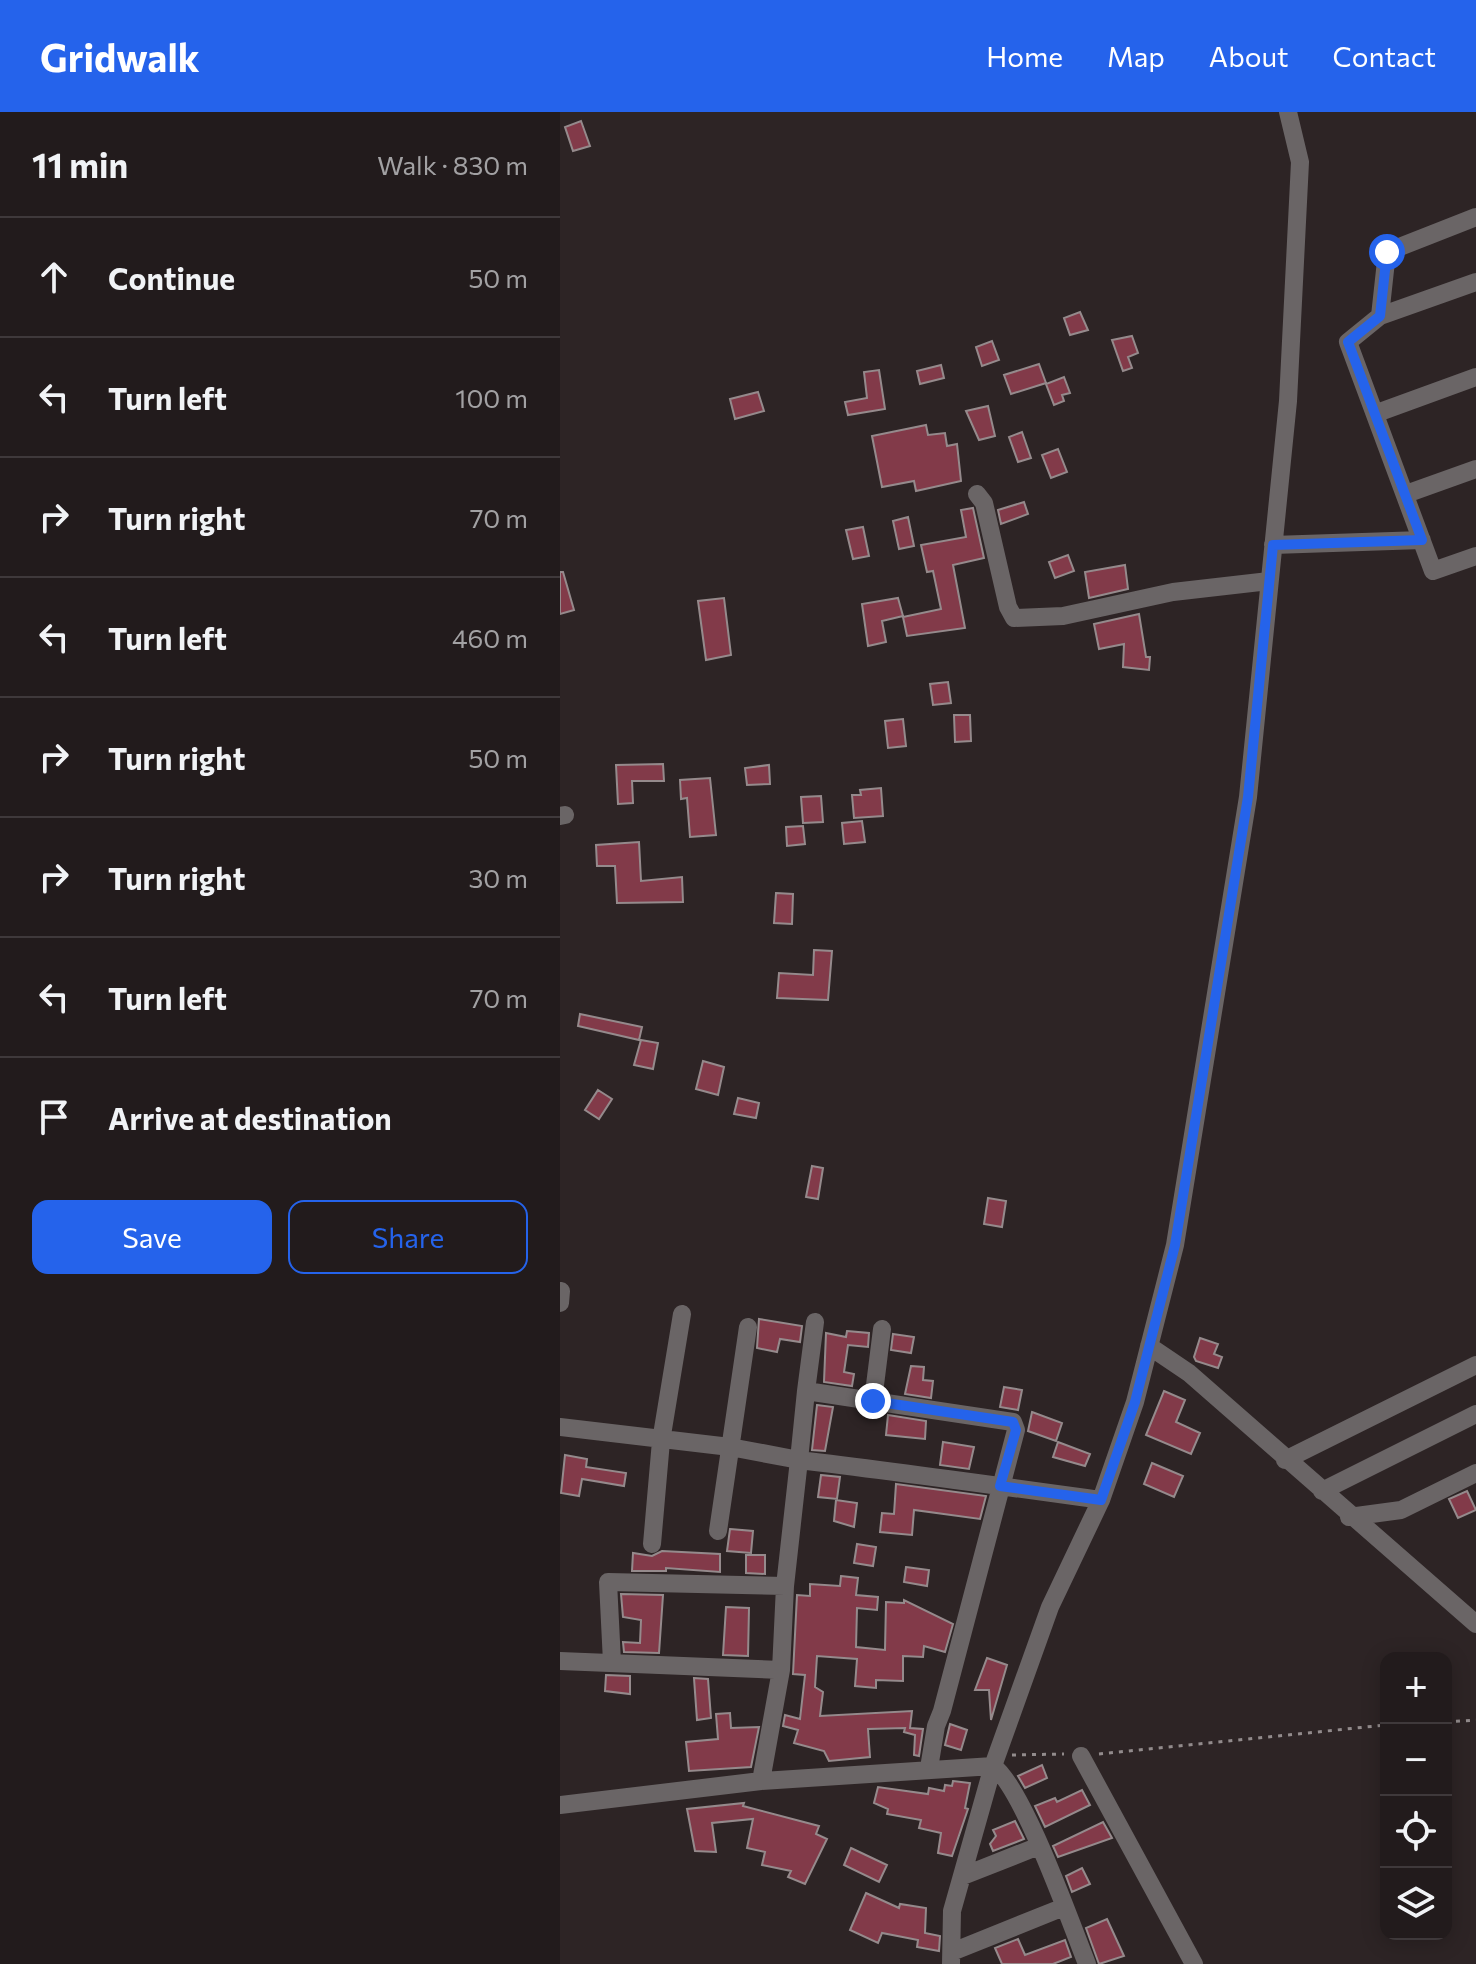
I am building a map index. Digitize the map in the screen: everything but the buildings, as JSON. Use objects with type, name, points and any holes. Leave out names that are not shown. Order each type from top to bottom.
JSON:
[{"type":"street","points":[[1064,1907],[951,1958],[952,1911],[993,1766],[1050,1607],[1101,1500],[1149,1346],[1175,1245],[1245,812],[1288,401],[1300,162],[1288,112]]},
{"type":"street","points":[[1380,316],[1387,252],[1476,217]]},
{"type":"street","points":[[1476,282],[1380,316],[1348,342],[1377,413],[1433,571],[1476,556]]},
{"type":"street","points":[[1377,413],[1476,377]]},
{"type":"street","points":[[1406,494],[1476,469]]},
{"type":"street","points":[[977,494],[984,503],[1008,607],[1014,618],[1063,616],[1173,592],[1269,581]]},
{"type":"street","points":[[1273,545],[1422,540]]},
{"type":"street","points":[[652,1544],[661,1441],[682,1314]]},
{"type":"street","points":[[761,1781],[781,1670],[785,1586],[815,1322]]},
{"type":"street","points":[[718,1531],[748,1327]]},
{"type":"street","points":[[873,1401],[882,1329]]},
{"type":"street","points":[[1149,1346],[1189,1373],[1349,1517],[1476,1624]]},
{"type":"street","points":[[1285,1460],[1476,1365]]},
{"type":"street","points":[[806,1391],[1013,1422],[1016,1430],[936,1726],[929,1768]]},
{"type":"street","points":[[1322,1491],[1476,1414]]},
{"type":"street","points":[[560,1427],[730,1447],[799,1460],[1101,1500]]},
{"type":"street","points":[[1349,1517],[1401,1510],[1476,1473]]},
{"type":"street","points":[[612,1662],[608,1582],[785,1586]]},
{"type":"street","points":[[560,1661],[781,1670]]},
{"type":"street","points":[[1081,1756],[1194,1964]]},
{"type":"street","points":[[560,1805],[761,1781],[993,1766],[1005,1776],[1039,1846],[1087,1964]]},
{"type":"street","points":[[963,1876],[1039,1846]]},
{"type":"path","points":[[1452,1722],[1476,1720]]},
{"type":"path","points":[[1012,1755],[1081,1756],[1380,1726]]},
{"type":"route","points":[[873,1401],[1013,1422],[1016,1430],[1000,1486],[1101,1500],[1135,1402],[1175,1245],[1248,797],[1273,545],[1422,540],[1348,342],[1380,316],[1387,252]]}]
